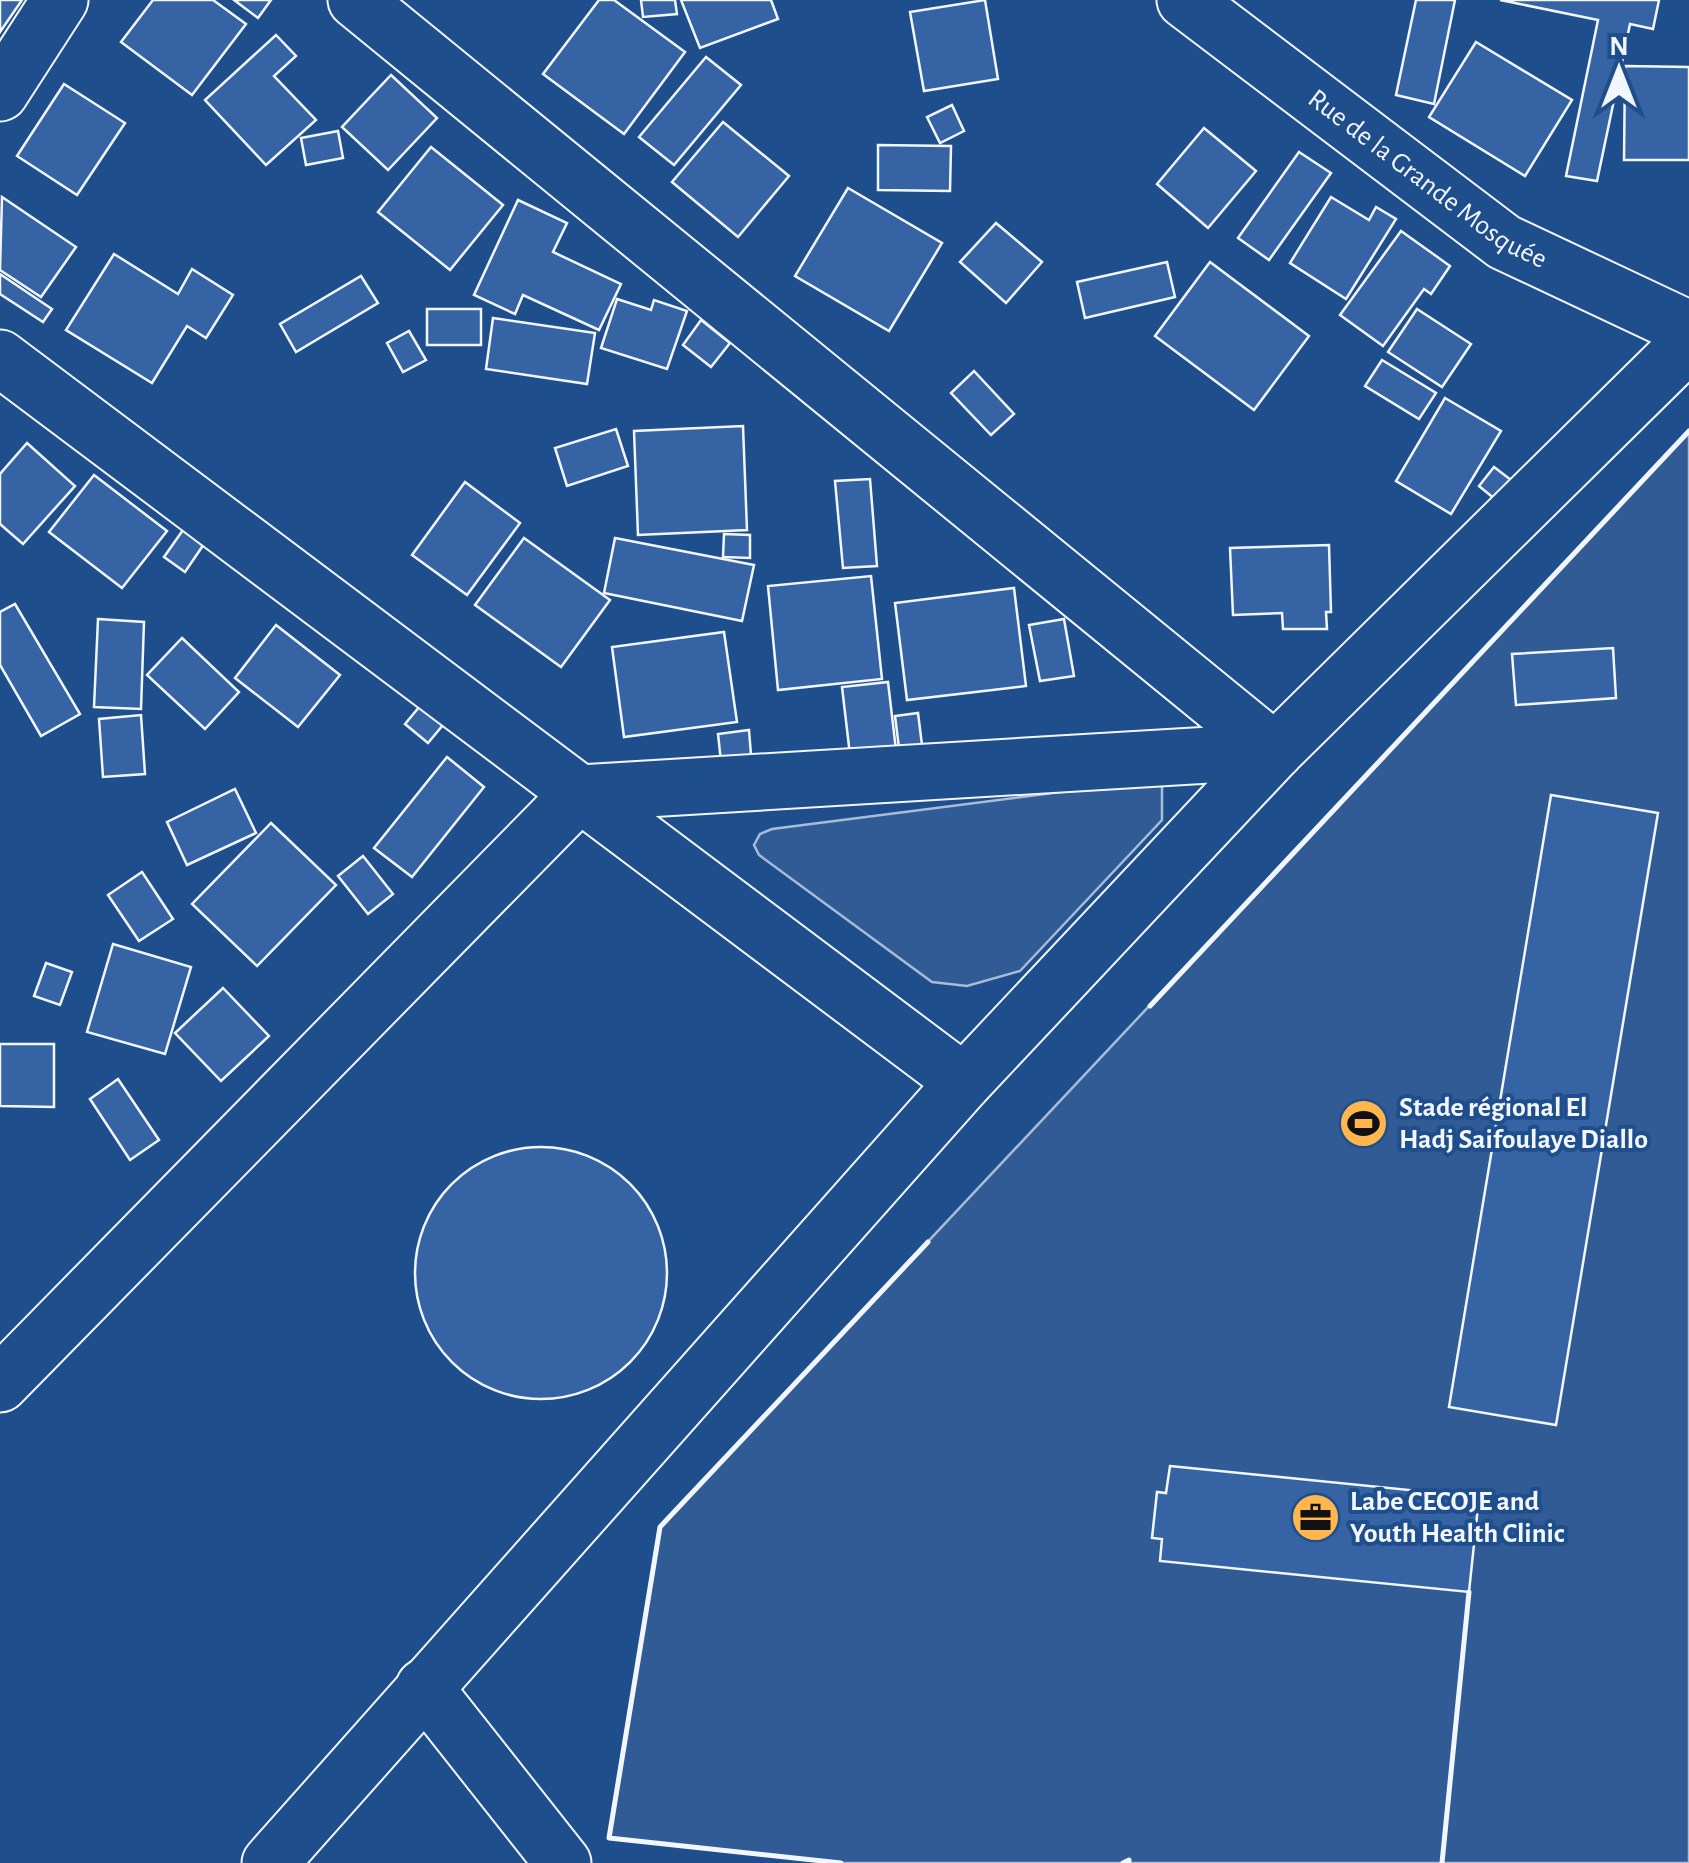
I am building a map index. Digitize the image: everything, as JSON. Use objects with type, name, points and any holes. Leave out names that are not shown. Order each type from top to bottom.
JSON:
[{"type":"street","points":[[0,93],[60,0]]},
{"type":"street","points":[[356,0],[1275,751]]},
{"type":"street","name":"Rue de la Grande Mosquée","points":[[1185,0],[1504,242],[1689,329]]},
{"type":"street","points":[[270,1863],[964,1082],[1275,751],[1689,344]]},
{"type":"street","points":[[0,358],[964,1082]]},
{"type":"street","points":[[0,1384],[580,793],[1275,751]]},
{"type":"street","points":[[424,1687],[563,1863]]},
{"type":"shaded area","name":"Stade régional El Hadj Saifoulaye Diallo","points":[[1689,431],[1689,1863],[841,1863],[609,1838],[660,1527]]},
{"type":"shaded area","points":[[1162,779],[1162,820],[1020,971],[967,986],[932,982],[759,855],[754,845],[760,834],[772,829]]},
{"type":"building","points":[[0,0],[22,0],[0,32]]},
{"type":"building","points":[[153,0],[213,0],[246,24],[192,95],[121,42]]},
{"type":"building","points":[[234,0],[271,0],[258,18]]},
{"type":"building","points":[[599,0],[614,0],[685,52],[624,134],[543,74]]},
{"type":"building","points":[[641,0],[675,0],[677,14],[643,17]]},
{"type":"building","points":[[681,0],[771,0],[778,19],[700,48]]},
{"type":"building","points":[[985,0],[998,79],[924,91],[910,12]]},
{"type":"building","points":[[1416,0],[1455,0],[1434,104],[1396,95]]},
{"type":"building","points":[[1500,0],[1659,0],[1653,29],[1630,24],[1597,181],[1566,176],[1598,20]]},
{"type":"building","points":[[276,35],[296,56],[274,76],[316,120],[266,165],[205,100]]},
{"type":"building","points":[[1476,42],[1572,100],[1525,176],[1429,117]]},
{"type":"building","points":[[706,57],[741,85],[674,165],[639,137]]},
{"type":"building","points":[[1625,66],[1689,67],[1689,160],[1624,160]]},
{"type":"building","points":[[391,75],[437,118],[388,170],[342,127]]},
{"type":"building","points":[[64,84],[125,123],[77,195],[17,156]]},
{"type":"building","points":[[952,105],[964,131],[940,143],[927,117]]},
{"type":"building","points":[[723,122],[789,176],[738,237],[672,182]]},
{"type":"building","points":[[1204,128],[1256,171],[1208,228],[1157,184]]},
{"type":"building","points":[[338,131],[343,158],[306,165],[301,138]]},
{"type":"building","points":[[878,145],[951,146],[950,191],[878,190]]},
{"type":"building","points":[[431,147],[503,205],[450,270],[378,212]]},
{"type":"building","points":[[1299,152],[1331,173],[1269,260],[1238,238]]},
{"type":"building","points":[[848,188],[942,243],[889,331],[795,276]]},
{"type":"building","points":[[2,197],[76,247],[41,297],[0,270]]},
{"type":"building","points":[[1331,197],[1369,220],[1376,207],[1396,219],[1346,299],[1290,263]]},
{"type":"building","points":[[518,200],[567,223],[553,252],[621,284],[599,330],[523,295],[515,314],[474,295]]},
{"type":"building","points":[[996,223],[1042,262],[1006,303],[960,262]]},
{"type":"building","points":[[1401,231],[1450,266],[1431,294],[1424,289],[1383,346],[1340,315]]},
{"type":"building","points":[[114,254],[178,294],[192,269],[233,295],[206,338],[187,326],[152,383],[66,330]]},
{"type":"building","points":[[1167,262],[1175,297],[1085,318],[1077,282]]},
{"type":"building","points":[[1210,262],[1309,336],[1254,410],[1155,336]]},
{"type":"building","points":[[0,274],[52,309],[43,322],[0,294]]},
{"type":"building","points":[[361,276],[378,303],[296,352],[280,324]]},
{"type":"building","points":[[617,299],[651,310],[654,300],[687,311],[667,369],[601,348]]},
{"type":"building","points":[[427,309],[481,309],[481,345],[427,345]]},
{"type":"building","points":[[1417,309],[1471,344],[1442,387],[1388,352]]},
{"type":"building","points":[[493,318],[595,333],[587,384],[486,369]]},
{"type":"building","points":[[701,320],[730,343],[711,367],[683,345]]},
{"type":"building","points":[[409,331],[426,360],[403,372],[387,343]]},
{"type":"building","points":[[1382,360],[1436,393],[1419,419],[1365,386]]},
{"type":"building","points":[[974,371],[1014,414],[991,435],[951,393]]},
{"type":"building","points":[[1445,398],[1501,431],[1451,514],[1396,481]]},
{"type":"building","points":[[743,426],[747,530],[638,535],[634,431]]},
{"type":"building","points":[[616,429],[628,466],[567,486],[555,448]]},
{"type":"building","points":[[27,443],[75,486],[23,544],[0,524],[0,474]]},
{"type":"building","points":[[1494,467],[1511,480],[1496,500],[1479,486]]},
{"type":"building","points":[[94,475],[167,531],[122,588],[49,532]]},
{"type":"building","points":[[870,479],[877,566],[843,568],[835,481]]},
{"type":"building","points":[[465,482],[520,523],[467,595],[412,555]]},
{"type":"building","points":[[183,530],[204,544],[185,572],[164,557]]},
{"type":"building","points":[[724,534],[750,535],[750,558],[723,557]]},
{"type":"building","points":[[524,538],[610,600],[561,667],[475,605]]},
{"type":"building","points":[[615,538],[754,565],[742,621],[604,593]]},
{"type":"building","points":[[1329,545],[1331,612],[1326,612],[1327,629],[1283,629],[1282,613],[1233,615],[1230,548]]},
{"type":"building","points":[[871,576],[882,679],[778,690],[768,586]]},
{"type":"building","points":[[1014,588],[1026,686],[907,700],[895,603]]},
{"type":"building","points":[[15,604],[80,714],[41,736],[0,665],[0,612]]},
{"type":"building","points":[[98,619],[144,622],[141,709],[94,707]]},
{"type":"building","points":[[1064,619],[1074,676],[1040,681],[1029,625]]},
{"type":"building","points":[[276,625],[340,675],[298,727],[235,678]]},
{"type":"building","points":[[724,632],[737,722],[624,737],[612,647]]},
{"type":"building","points":[[182,638],[239,692],[205,729],[147,675]]},
{"type":"building","points":[[1613,648],[1616,698],[1516,705],[1512,654]]},
{"type":"building","points":[[888,682],[896,750],[850,755],[842,687]]},
{"type":"building","points":[[420,706],[443,725],[428,743],[405,724]]},
{"type":"building","points":[[918,713],[922,745],[899,748],[895,716]]},
{"type":"building","points":[[141,715],[145,774],[103,777],[99,719]]},
{"type":"building","points":[[749,730],[752,767],[722,771],[718,734]]},
{"type":"building","points":[[447,757],[484,787],[412,877],[374,848]]},
{"type":"building","points":[[235,789],[256,833],[187,865],[167,822]]},
{"type":"building","points":[[1551,795],[1658,813],[1556,1425],[1449,1407]]},
{"type":"building","points":[[271,823],[336,885],[257,966],[192,904]]},
{"type":"building","points":[[363,856],[393,894],[368,914],[338,876]]},
{"type":"building","points":[[142,872],[173,919],[139,941],[108,895]]},
{"type":"building","points":[[113,944],[191,967],[165,1054],[87,1032]]},
{"type":"building","points":[[46,963],[72,972],[60,1005],[34,996]]},
{"type":"building","points":[[223,988],[269,1036],[221,1081],[175,1033]]},
{"type":"building","points":[[0,1044],[54,1044],[54,1107],[0,1106]]},
{"type":"building","points":[[118,1079],[159,1140],[130,1160],[90,1099]]},
{"type":"building","points":[[541,1147],[589,1156],[630,1184],[658,1225],[667,1273],[658,1321],[630,1362],[589,1390],[541,1399],[493,1390],[452,1362],[424,1321],[415,1273],[424,1225],[452,1184],[493,1156]]},
{"type":"building","name":"Labe CECOJE and Youth Health Clinic","points":[[1170,1466],[1479,1497],[1469,1592],[1160,1561],[1162,1539],[1152,1538],[1157,1492],[1166,1493]]},
{"type":"wall","points":[[1150,1006],[1689,431]]},
{"type":"wall","points":[[841,1863],[609,1838],[660,1527],[928,1242]]},
{"type":"wall","points":[[1442,1863],[1469,1592]]},
{"type":"wall","points":[[1123,1863],[1129,1863]]},
{"type":"place","name":"Stade régional El Hadj Saifoulaye Diallo","points":[[1364,1124]]},
{"type":"place","name":"Labe CECOJE and Youth Health Clinic","points":[[1315,1518]]}]
